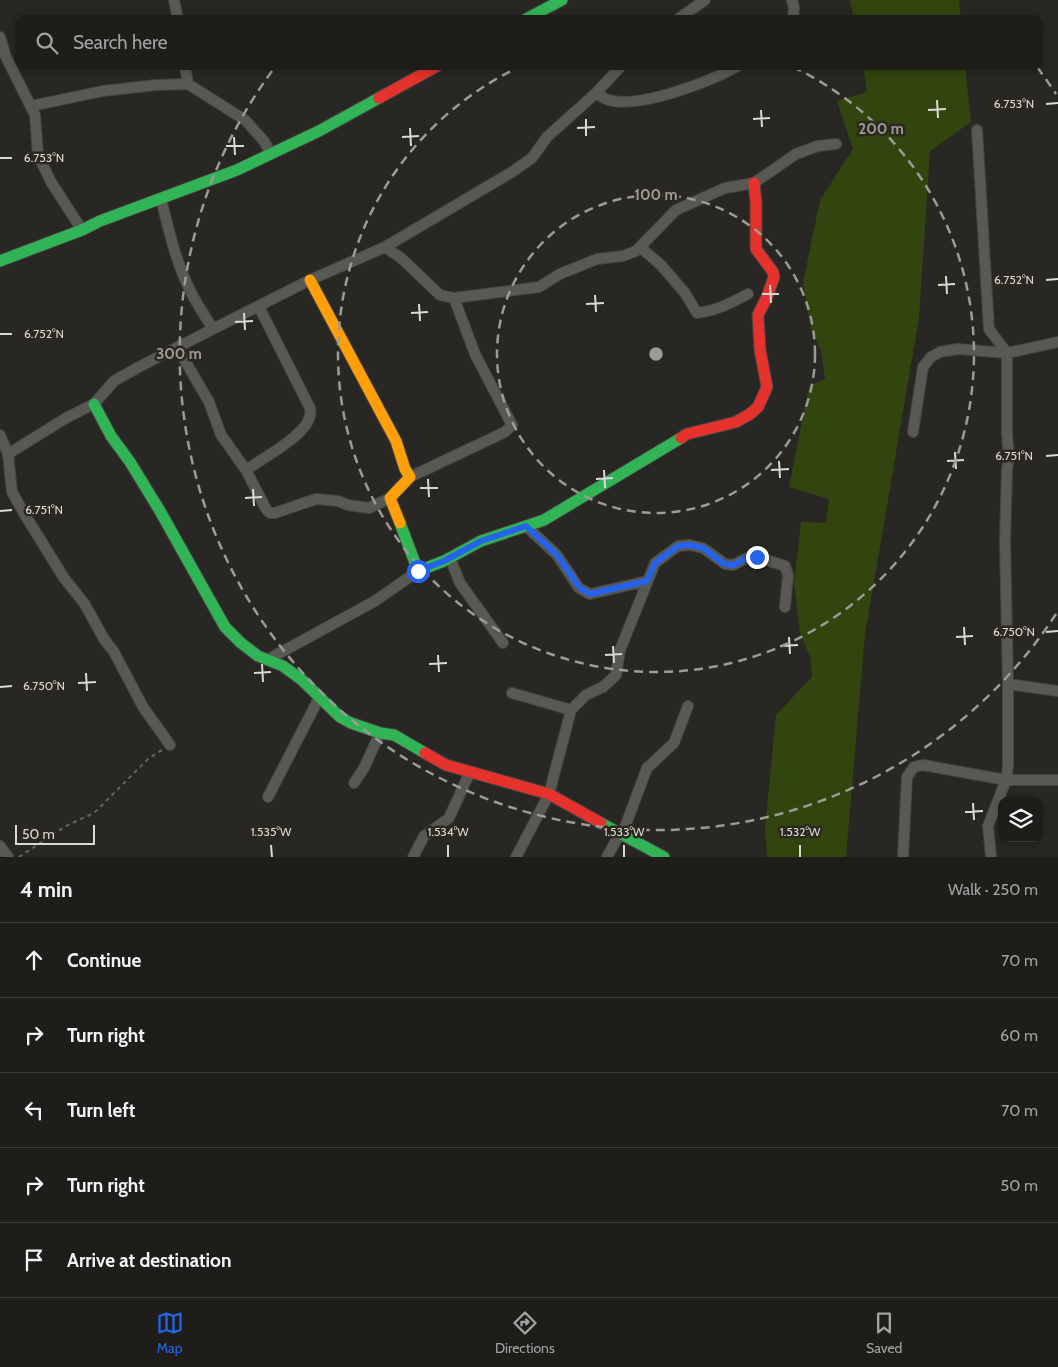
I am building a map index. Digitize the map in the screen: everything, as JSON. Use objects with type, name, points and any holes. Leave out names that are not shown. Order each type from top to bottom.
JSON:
[{"type":"street","points":[[174,0],[177,15]]},
{"type":"street","points":[[534,15],[562,0]]},
{"type":"street","points":[[684,15],[705,0]]},
{"type":"street","points":[[792,0],[793,15]]},
{"type":"street","points":[[0,37],[6,57],[35,115],[38,155],[51,182],[82,230]]},
{"type":"street","points":[[186,70],[188,84]]},
{"type":"street","points":[[0,261],[237,170],[319,131],[430,70]]},
{"type":"street","points":[[8,454],[66,418],[94,404],[114,381],[137,368],[310,280],[385,247],[512,172],[532,158],[547,137],[596,93],[617,70]]},
{"type":"street","points":[[596,93],[606,100],[629,102],[676,93],[729,70]]},
{"type":"street","points":[[31,106],[103,91],[156,85],[188,84],[245,120],[264,141],[271,154]]},
{"type":"street","points":[[978,130],[989,329],[1006,353],[1009,455],[1005,541],[1008,766],[1006,780],[988,826],[991,857]]},
{"type":"street","points":[[385,247],[401,258],[440,295],[454,298],[538,287],[560,274],[597,259],[623,256],[636,251],[676,210],[724,188],[754,183],[796,154],[818,146],[836,144]]},
{"type":"street","points":[[267,660],[375,601],[418,571],[450,558],[481,541],[544,520],[688,434],[736,422],[758,407],[767,387],[760,350],[758,315],[774,277],[773,272],[756,249],[754,183]]},
{"type":"street","points":[[161,199],[184,276],[191,293],[213,329]]},
{"type":"street","points":[[640,247],[661,264],[685,293],[692,308],[697,313],[709,312],[748,294]]},
{"type":"street","points":[[310,280],[396,441],[405,469],[410,477]]},
{"type":"street","points":[[177,347],[209,402],[222,435],[246,470],[266,509],[270,513],[316,500],[338,501],[348,505],[369,508],[390,498],[410,477],[505,432],[512,424],[475,354],[454,298]]},
{"type":"street","points":[[246,470],[298,434],[307,423],[311,411],[259,307]]},
{"type":"street","points":[[913,432],[923,367],[931,357],[940,352],[958,349],[1006,353],[1058,342]]},
{"type":"street","points":[[94,404],[111,436],[130,462],[160,511],[225,627],[241,643],[258,656],[283,666],[302,680],[340,717],[351,724],[380,733],[394,735],[446,765],[549,794],[664,857]]},
{"type":"street","points":[[0,435],[8,454],[12,492],[24,515],[64,578],[84,603],[104,639],[114,652],[143,707],[170,745]]},
{"type":"street","points":[[390,498],[418,571]]},
{"type":"street","points":[[526,526],[557,555],[580,588],[590,594],[647,581]]},
{"type":"street","points":[[516,857],[549,794],[571,710],[586,695],[603,687],[616,675],[620,650],[655,563],[678,546],[690,545],[703,548],[724,564],[733,565],[747,558],[757,557],[785,566],[788,575],[785,608]]},
{"type":"street","points":[[450,558],[460,583],[503,643]]},
{"type":"street","points":[[1008,684],[1058,691]]},
{"type":"street","points":[[512,693],[571,710]]},
{"type":"street","points":[[268,797],[320,698]]},
{"type":"street","points":[[607,857],[621,834],[647,768],[674,743],[688,706]]},
{"type":"street","points":[[354,783],[364,768],[380,733]]},
{"type":"street","points":[[903,857],[907,777],[914,767],[923,765],[1006,780],[1058,780]]},
{"type":"street","points":[[413,857],[424,836],[450,818],[470,772]]},
{"type":"street","points":[[0,846],[8,857]]},
{"type":"path","points":[[19,857],[66,826],[94,813],[149,758],[170,745]]},
{"type":"green space","points":[[850,0],[959,0],[961,15],[853,15]]},
{"type":"green space","points":[[864,70],[965,70],[971,122],[930,151],[919,318],[865,634],[846,857],[767,857],[765,829],[776,715],[812,677],[811,659],[800,633],[794,583],[801,522],[826,523],[829,499],[789,487],[809,386],[825,379],[821,351],[810,325],[803,283],[820,200],[853,149],[837,101],[867,92]]},
{"type":"traffic: fast","points":[[534,15],[562,0]]},
{"type":"traffic: fast","points":[[0,261],[237,170],[319,131],[379,98]]},
{"type":"traffic: fast","points":[[94,404],[111,436],[130,462],[160,511],[225,627],[258,656],[283,666],[302,680],[340,717],[380,733],[394,735],[425,753]]},
{"type":"traffic: fast","points":[[400,523],[418,571],[444,561],[481,541],[544,520],[681,438]]},
{"type":"traffic: fast","points":[[601,823],[664,857]]},
{"type":"traffic: slow","points":[[310,280],[396,441],[405,469],[410,477],[390,498],[400,523]]},
{"type":"traffic: jam","points":[[379,98],[430,70]]},
{"type":"traffic: jam","points":[[681,438],[687,434],[736,422],[750,414],[758,407],[767,387],[760,350],[758,315],[774,277],[773,272],[756,249],[754,183]]},
{"type":"traffic: jam","points":[[425,753],[446,765],[549,794],[601,823]]},
{"type":"route","points":[[418,571],[444,561],[481,541],[526,526],[557,555],[580,588],[590,594],[647,581],[655,563],[678,546],[690,545],[703,548],[724,564],[733,565],[747,558],[757,557]]}]
